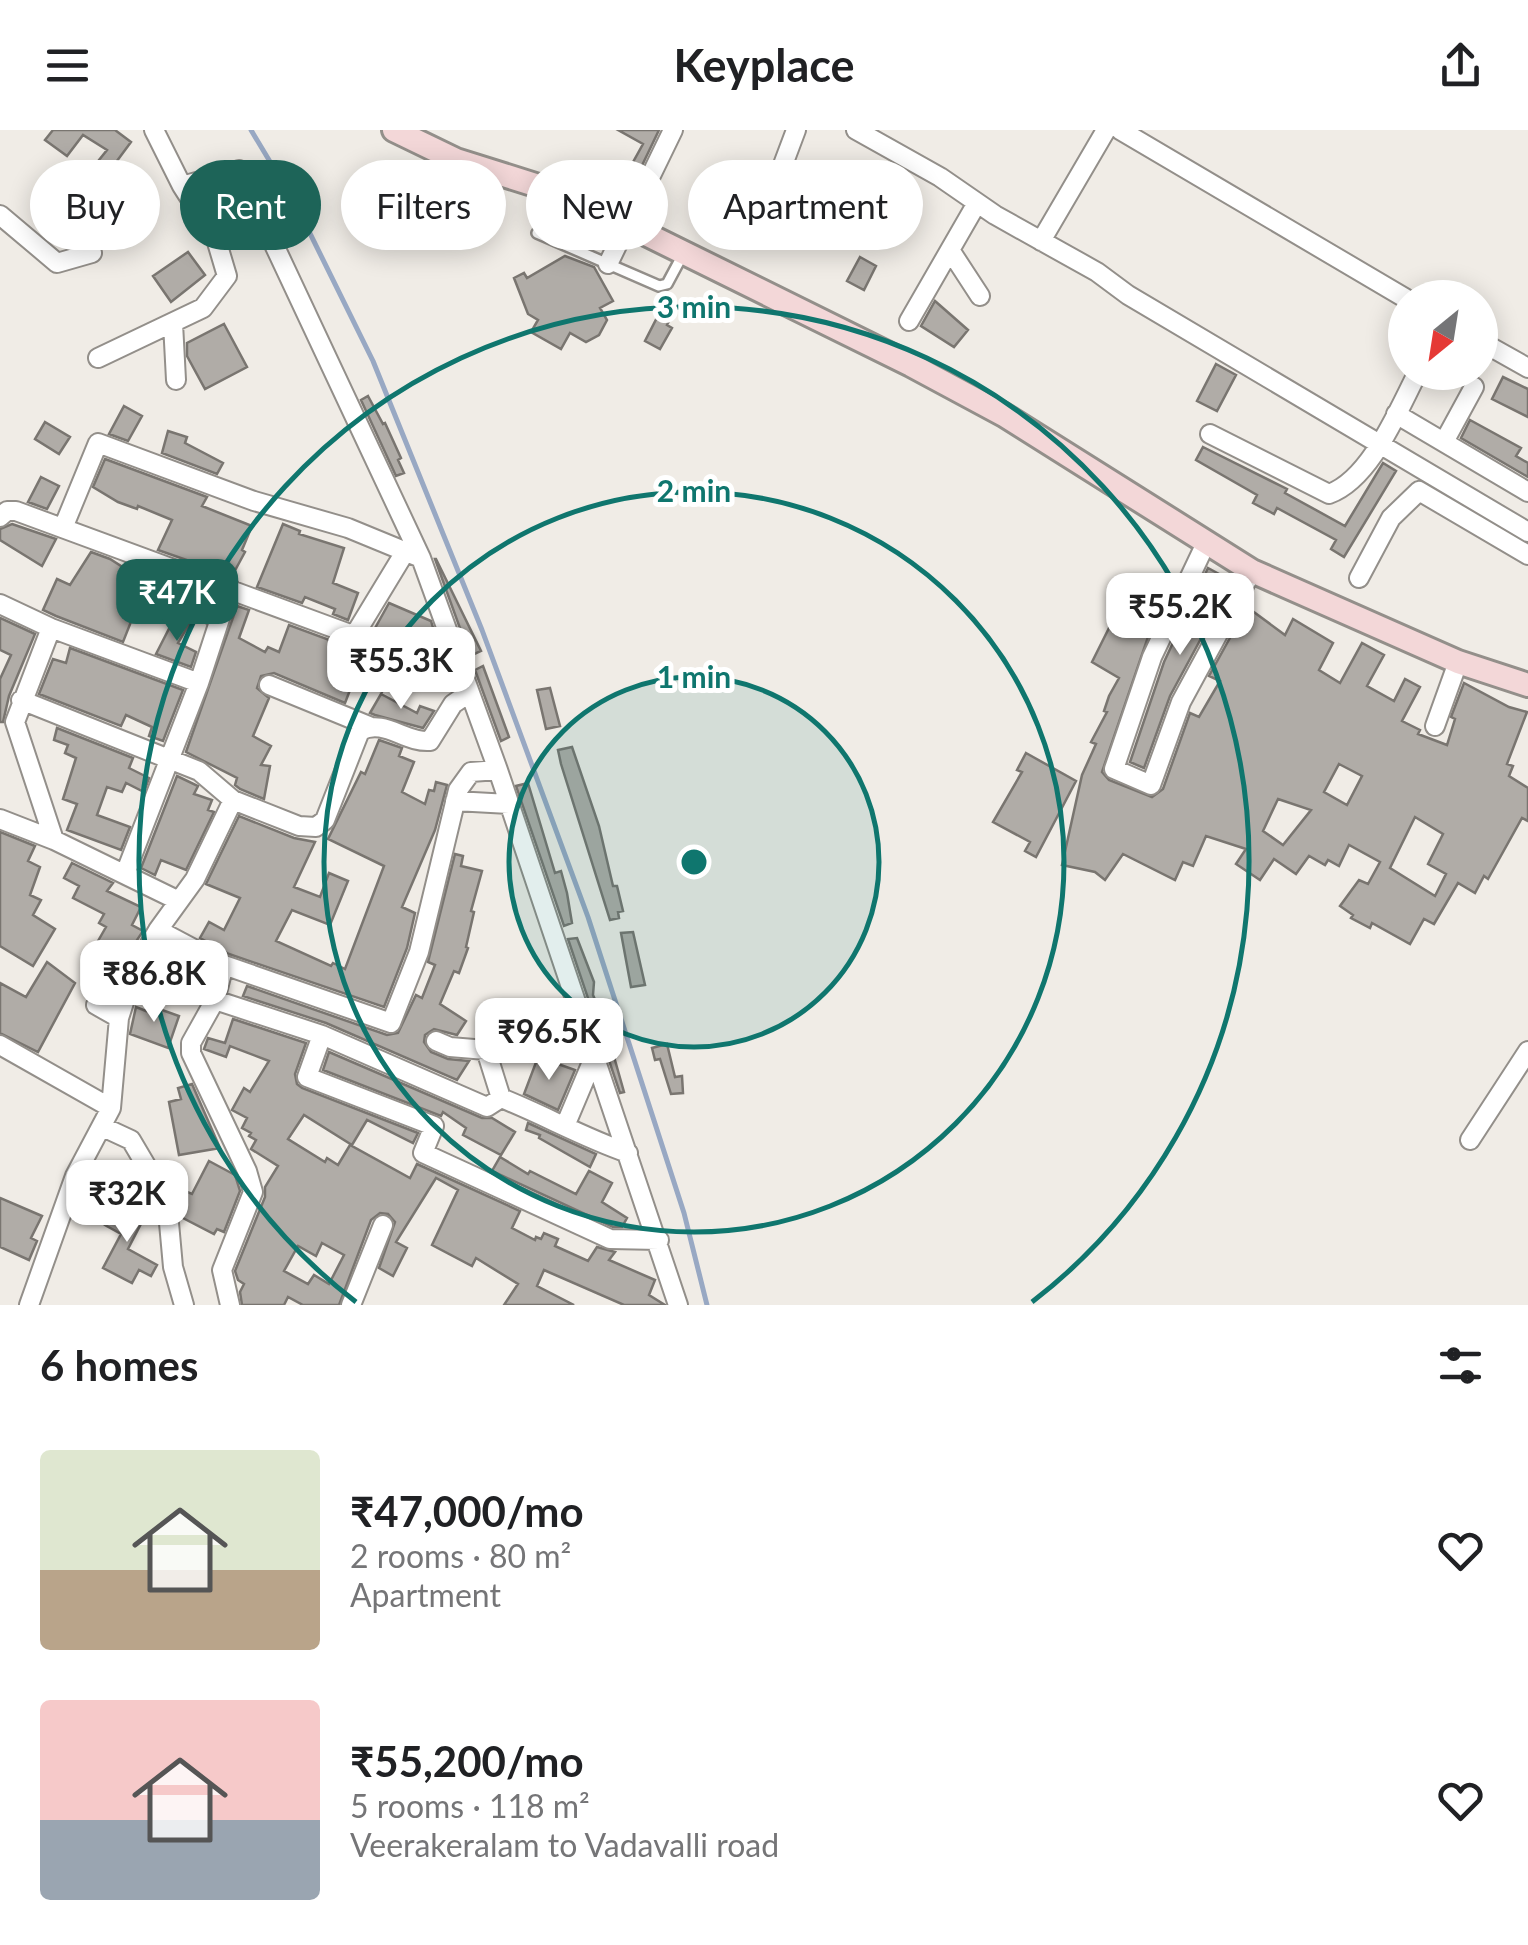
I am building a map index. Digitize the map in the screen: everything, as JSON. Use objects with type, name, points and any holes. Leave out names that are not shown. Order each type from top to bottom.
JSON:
[{"type":"street","points":[[154,130],[180,182]]},
{"type":"street","points":[[394,130],[456,160],[526,183]]},
{"type":"street","points":[[660,160],[674,130]]},
{"type":"street","points":[[785,160],[796,130]]},
{"type":"street","points":[[856,130],[1528,532]]},
{"type":"street","points":[[1041,241],[1106,130]]},
{"type":"street","points":[[1120,130],[1388,288]]},
{"type":"street","points":[[909,321],[978,203]]},
{"type":"street","points":[[0,215],[57,263],[92,253]]},
{"type":"street","points":[[668,246],[1004,415],[1252,571],[1458,662],[1528,685]]},
{"type":"street","points":[[98,358],[203,308],[227,276],[219,250]]},
{"type":"street","points":[[276,250],[467,684],[678,1305]]},
{"type":"street","points":[[608,264],[615,250]]},
{"type":"street","points":[[950,250],[980,296]]},
{"type":"street","points":[[173,323],[176,380]]},
{"type":"street","points":[[1498,351],[1528,368]]},
{"type":"street","points":[[1210,434],[1329,494],[1345,488],[1380,444],[1409,390]]},
{"type":"street","points":[[1444,442],[1472,390]]},
{"type":"street","points":[[1396,414],[1528,492]]},
{"type":"street","points":[[63,528],[98,443],[254,500],[348,528],[413,555]]},
{"type":"street","points":[[1359,578],[1391,518],[1419,492],[1528,555]]},
{"type":"street","points":[[0,518],[7,511],[16,510],[230,588],[467,684]]},
{"type":"street","points":[[1206,543],[1152,657],[1114,769],[1150,785],[1182,702],[1252,571]]},
{"type":"street","points":[[354,636],[413,555]]},
{"type":"street","points":[[125,874],[199,683],[230,588]]},
{"type":"street","points":[[0,604],[51,628],[199,683]]},
{"type":"street","points":[[51,628],[15,722],[54,840]]},
{"type":"street","points":[[1435,726],[1458,662]]},
{"type":"street","points":[[269,685],[369,726],[420,742],[430,741],[467,684]]},
{"type":"street","points":[[21,700],[199,771],[233,800],[299,826],[316,827],[324,820],[354,743],[360,731],[369,726]]},
{"type":"street","points":[[158,930],[224,965],[390,1023],[419,952],[458,790],[471,772],[498,770]]},
{"type":"street","points":[[29,1305],[75,1176],[111,1108],[120,1018],[134,971],[195,879],[233,800]]},
{"type":"street","points":[[455,802],[509,804]]},
{"type":"street","points":[[0,819],[54,840],[180,900]]},
{"type":"street","points":[[224,965],[215,1000],[191,1042],[191,1053],[248,1171],[252,1192],[222,1270],[230,1305]]},
{"type":"street","points":[[215,1000],[322,1035],[487,1107],[500,1098]]},
{"type":"street","points":[[96,1005],[120,1018]]},
{"type":"street","points":[[322,1035],[307,1077],[434,1126],[422,1153],[610,1239],[659,1240]]},
{"type":"street","points":[[436,1041],[450,1047],[486,1050],[500,1098]]},
{"type":"street","points":[[0,1045],[111,1108]]},
{"type":"street","points":[[1470,1140],[1528,1051]]},
{"type":"street","points":[[565,1126],[595,1055]]},
{"type":"street","points":[[500,1098],[628,1153]]},
{"type":"street","points":[[103,1127],[131,1140],[167,1202],[173,1267],[184,1305]]},
{"type":"street","points":[[351,1305],[383,1224]]},
{"type":"lane","points":[[576,250],[664,286],[683,254]]},
{"type":"building","points":[[53,130],[115,130],[131,142],[118,160],[99,160],[107,150],[83,135],[67,156],[45,140]]},
{"type":"building","points":[[618,130],[659,130],[645,160],[634,160],[643,144]]},
{"type":"building","points":[[188,252],[205,275],[171,302],[153,276]]},
{"type":"building","points":[[565,256],[594,267],[613,301],[600,308],[607,320],[599,335],[586,342],[570,333],[561,349],[531,332],[538,320],[528,314],[514,278],[524,273],[527,278]]},
{"type":"building","points":[[860,257],[876,266],[864,290],[847,281]]},
{"type":"building","points":[[666,300],[677,306],[667,325],[672,328],[660,349],[645,341]]},
{"type":"building","points":[[935,301],[968,330],[954,347],[921,326]]},
{"type":"building","points":[[224,324],[247,367],[205,389],[187,356],[187,343]]},
{"type":"building","points":[[1216,364],[1236,375],[1217,411],[1197,401]]},
{"type":"building","points":[[1503,377],[1528,389],[1528,417],[1492,399]]},
{"type":"building","points":[[368,396],[385,423],[404,473],[396,476],[361,400]]},
{"type":"building","points":[[124,406],[142,416],[128,441],[109,434]]},
{"type":"building","points":[[1470,420],[1521,448],[1516,456],[1528,463],[1528,477],[1461,438]]},
{"type":"building","points":[[45,422],[70,437],[59,454],[35,439]]},
{"type":"building","points":[[168,431],[187,437],[185,443],[223,463],[217,474],[162,453]]},
{"type":"building","points":[[1203,447],[1287,489],[1285,493],[1345,526],[1383,463],[1396,471],[1344,557],[1331,549],[1336,540],[1277,508],[1274,514],[1253,503],[1257,495],[1196,460]]},
{"type":"building","points":[[105,459],[207,497],[202,506],[252,526],[242,550],[245,552],[232,576],[158,550],[172,520],[118,502],[93,487]]},
{"type":"building","points":[[41,477],[59,486],[47,509],[28,502]]},
{"type":"building","points":[[12,524],[56,539],[42,566],[0,540],[0,529]]},
{"type":"building","points":[[283,524],[300,531],[299,534],[344,548],[333,583],[358,593],[348,620],[333,614],[335,609],[305,597],[302,603],[257,587]]},
{"type":"building","points":[[91,552],[138,577],[141,570],[171,581],[159,612],[138,604],[123,642],[43,610],[57,579],[70,585]]},
{"type":"building","points":[[435,559],[481,651],[470,656]]},
{"type":"building","points":[[1208,568],[1232,581],[1170,696],[1144,768],[1130,762],[1164,662]]},
{"type":"building","points":[[196,590],[214,597],[206,623],[186,615]]},
{"type":"building","points":[[389,603],[431,621],[434,631],[425,648],[374,630]]},
{"type":"building","points":[[237,606],[249,610],[239,638],[265,652],[268,647],[279,652],[289,625],[397,665],[382,692],[355,677],[345,703],[274,673],[261,676],[257,688],[269,698],[253,736],[271,746],[261,765],[270,766],[264,799],[240,789],[235,785],[237,778],[186,752]]},
{"type":"building","points":[[1247,607],[1285,635],[1293,619],[1333,643],[1319,670],[1340,683],[1362,643],[1384,655],[1367,686],[1394,701],[1405,679],[1420,687],[1402,721],[1420,730],[1418,734],[1447,745],[1455,719],[1451,717],[1464,683],[1527,712],[1507,764],[1513,766],[1509,776],[1528,788],[1528,821],[1522,818],[1488,879],[1484,876],[1475,893],[1458,883],[1434,924],[1424,919],[1410,944],[1372,923],[1370,928],[1351,918],[1353,915],[1340,906],[1359,880],[1368,884],[1380,862],[1349,845],[1339,866],[1328,860],[1325,865],[1309,856],[1296,874],[1274,859],[1260,880],[1236,864],[1246,849],[1206,836],[1193,866],[1183,862],[1175,880],[1123,854],[1105,880],[1095,872],[1062,865],[1082,775],[1096,744],[1091,742],[1119,678],[1092,662],[1114,618],[1148,637],[1102,772],[1109,780],[1152,797],[1163,789],[1190,713],[1199,717],[1220,681],[1209,676]],"holes":[[[1339,764],[1362,776],[1347,805],[1324,792]],[[1278,799],[1311,810],[1283,845],[1263,831]],[[1415,817],[1443,834],[1428,864],[1446,874],[1435,896],[1390,868]]]},
{"type":"building","points":[[176,615],[190,623],[178,643],[196,652],[191,667],[156,654]]},
{"type":"building","points":[[0,618],[35,634],[9,696],[3,722],[0,679],[11,655],[0,650]]},
{"type":"building","points":[[70,648],[183,690],[163,741],[149,736],[152,727],[126,715],[121,726],[39,694],[53,659],[66,663]]},
{"type":"building","points":[[483,666],[509,737],[501,741],[475,670]]},
{"type":"building","points":[[550,688],[560,726],[546,729],[537,690]]},
{"type":"building","points":[[381,694],[417,713],[420,706],[434,711],[423,728],[370,713]]},
{"type":"building","points":[[57,728],[133,758],[129,768],[149,778],[144,792],[126,783],[122,792],[107,787],[97,815],[130,827],[121,850],[67,830],[77,804],[63,799],[76,758],[65,753],[68,745],[54,740]]},
{"type":"building","points":[[379,740],[402,748],[399,756],[414,762],[402,792],[425,804],[436,782],[447,785],[435,830],[402,907],[415,913],[407,948],[384,1007],[229,954],[200,938],[209,922],[224,930],[240,898],[206,884],[239,816],[294,838],[315,842],[294,887],[320,897],[329,873],[348,881],[330,925],[292,910],[276,941],[345,969],[384,866],[328,839],[361,772],[365,774]]},
{"type":"building","points":[[572,747],[599,826],[613,886],[617,886],[623,911],[618,912],[619,918],[610,920],[561,764],[558,750]]},
{"type":"building","points":[[1026,753],[1076,781],[1036,857],[1025,851],[1030,842],[993,822],[1022,772],[1017,770]]},
{"type":"building","points":[[177,776],[198,786],[194,794],[212,800],[208,810],[214,812],[186,870],[161,860],[155,875],[141,868]]},
{"type":"building","points":[[528,783],[555,873],[561,871],[567,893],[572,923],[564,926],[516,786]]},
{"type":"building","points":[[0,832],[35,846],[28,861],[40,867],[30,895],[41,900],[33,915],[55,929],[33,966],[0,946]]},
{"type":"building","points":[[455,854],[463,856],[461,866],[482,871],[471,911],[474,912],[468,948],[459,973],[454,971],[440,1004],[466,1021],[457,1035],[434,1029],[425,1035],[424,1042],[431,1052],[469,1061],[457,1080],[326,1023],[243,996],[247,986],[387,1035],[398,1033],[416,995],[422,998],[435,965],[428,962]]},
{"type":"building","points":[[72,863],[113,883],[107,891],[141,907],[132,925],[143,931],[118,969],[97,958],[104,945],[98,941],[106,927],[99,923],[104,914],[73,898],[79,886],[64,878]]},
{"type":"building","points":[[633,932],[645,985],[631,987],[621,933]]},
{"type":"building","points":[[577,938],[594,982],[593,995],[624,1092],[620,1093],[568,939]]},
{"type":"building","points":[[47,962],[75,983],[38,1052],[0,1033],[0,983],[26,997]]},
{"type":"building","points":[[148,1005],[179,1016],[168,1048],[130,1034],[136,1007],[146,1011]]},
{"type":"building","points":[[233,1019],[306,1043],[295,1074],[297,1084],[418,1133],[413,1143],[367,1120],[352,1145],[304,1115],[288,1139],[325,1162],[327,1158],[338,1165],[350,1145],[410,1178],[417,1164],[520,1211],[512,1228],[535,1240],[544,1233],[558,1239],[555,1246],[588,1261],[597,1247],[615,1252],[609,1260],[655,1280],[649,1295],[665,1305],[624,1305],[544,1270],[537,1286],[574,1305],[504,1305],[518,1284],[476,1258],[472,1266],[432,1245],[458,1190],[436,1178],[396,1242],[407,1248],[393,1276],[379,1268],[395,1222],[388,1214],[380,1213],[371,1220],[339,1305],[303,1305],[288,1297],[284,1305],[242,1305],[240,1292],[244,1284],[235,1271],[265,1197],[265,1187],[278,1166],[251,1149],[256,1140],[242,1128],[247,1118],[232,1110],[244,1088],[250,1092],[269,1061],[230,1046],[226,1057],[204,1049],[208,1038],[225,1043]],"holes":[[[322,1243],[344,1255],[329,1284],[314,1275],[308,1284],[284,1271],[298,1246],[316,1256]]]},
{"type":"building","points":[[667,1044],[675,1077],[682,1076],[683,1093],[671,1094],[660,1059],[655,1060],[652,1048]]},
{"type":"building","points":[[329,1052],[482,1118],[492,1118],[515,1132],[501,1155],[463,1135],[466,1128],[443,1112],[441,1116],[323,1070]]},
{"type":"building","points":[[538,1057],[575,1070],[558,1110],[524,1094]]},
{"type":"building","points":[[192,1084],[220,1148],[179,1155],[169,1102],[181,1099],[178,1088]]},
{"type":"building","points":[[528,1123],[596,1154],[590,1167],[526,1130]]},
{"type":"building","points":[[500,1157],[528,1174],[530,1171],[576,1194],[589,1171],[612,1183],[602,1202],[627,1218],[622,1227],[613,1227],[492,1171]]},
{"type":"building","points":[[209,1161],[235,1175],[240,1191],[224,1232],[217,1229],[214,1234],[181,1217],[180,1201],[185,1191],[192,1194]]},
{"type":"building","points":[[102,1162],[121,1168],[115,1191],[86,1182]]},
{"type":"building","points":[[0,1198],[42,1216],[31,1238],[37,1241],[29,1260],[0,1247]]},
{"type":"building","points":[[118,1202],[145,1216],[128,1249],[157,1265],[151,1276],[139,1270],[132,1283],[103,1268],[121,1234],[105,1225]]},
{"type":"waterway","points":[[251,130],[296,205],[373,361],[482,630],[588,917],[684,1213],[707,1305]]}]
